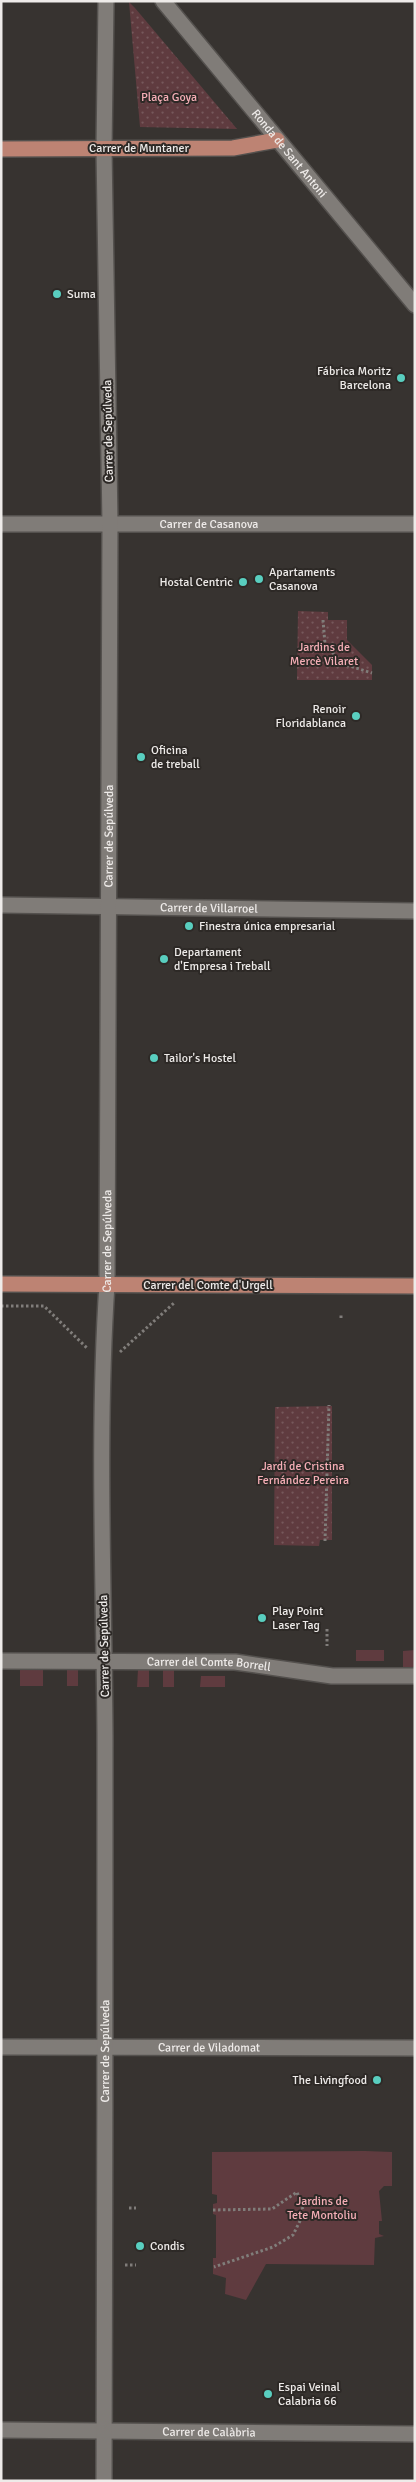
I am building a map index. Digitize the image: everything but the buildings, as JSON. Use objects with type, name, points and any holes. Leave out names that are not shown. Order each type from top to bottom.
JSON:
[{"type":"main road","name":"Carrer de Muntaner","points":[[1,149],[233,148],[277,140]]},
{"type":"main road","name":"Carrer del Comte d'Urgell","points":[[1,1284],[415,1286]]},
{"type":"street","name":"Carrer de Sepúlveda","points":[[104,2481],[104,1663],[101,1419],[107,1284],[106,1073],[109,906],[110,524],[104,149],[106,1]]},
{"type":"street","name":"Ronda de Sant Antoni","points":[[162,1],[415,306]]},
{"type":"street","name":"Carrer de Casanova","points":[[1,524],[415,524]]},
{"type":"street","name":"Carrer de Villarroel","points":[[1,905],[415,911]]},
{"type":"street","name":"Carrer del Comte Borrell","points":[[1,1661],[104,1663],[234,1662],[332,1676],[415,1676]]},
{"type":"street","name":"Carrer de Viladomat","points":[[1,2047],[415,2048]]},
{"type":"street","name":"Carrer de Calàbria","points":[[1,2430],[415,2434]]},
{"type":"path","points":[[323,620],[325,644],[343,664],[372,673]]},
{"type":"path","name":"Carrer del Comte d'Urgell","points":[[121,1352],[172,1302],[178,1303]]},
{"type":"path","points":[[1,1306],[44,1306],[91,1352]]},
{"type":"path","points":[[341,1318],[342,1313]]},
{"type":"path","points":[[325,1541],[329,1405]]},
{"type":"path","points":[[327,1629],[327,1646]]},
{"type":"path","points":[[213,2210],[272,2209],[297,2192],[304,2214],[293,2235],[273,2247],[214,2267]]},
{"type":"path","points":[[129,2208],[136,2208]]},
{"type":"path","points":[[125,2265],[136,2266]]},
{"type":"green space","name":"Plaça Goya","points":[[129,2],[135,8],[237,129],[140,127]]},
{"type":"green space","name":"Jardins de Mercè Vilaret","points":[[298,611],[328,612],[328,620],[347,620],[347,640],[372,665],[372,680],[297,680]]},
{"type":"green space","name":"Jardí de Cristina Fernández Pereira","points":[[332,1406],[332,1540],[320,1540],[319,1546],[274,1545],[275,1407]]},
{"type":"green space","points":[[356,1650],[384,1650],[384,1661],[356,1661]]},
{"type":"green space","points":[[415,1650],[415,1668],[403,1668],[403,1651]]},
{"type":"green space","points":[[20,1668],[43,1669],[43,1686],[20,1686]]},
{"type":"green space","points":[[67,1668],[78,1669],[78,1686],[67,1686]]},
{"type":"green space","points":[[163,1669],[174,1670],[174,1687],[163,1687]]},
{"type":"green space","points":[[138,1670],[149,1670],[149,1687],[137,1687]]},
{"type":"green space","points":[[201,1676],[225,1676],[225,1687],[200,1687]]},
{"type":"green space","name":"Jardins de Tete Montoliu","points":[[212,2152],[392,2152],[392,2186],[384,2186],[379,2191],[382,2221],[379,2221],[379,2234],[384,2236],[375,2238],[374,2265],[266,2264],[246,2300],[225,2294],[226,2278],[213,2274],[213,2258],[216,2258],[216,2215],[213,2214],[213,2204],[217,2203],[217,2195],[212,2194]]},
{"type":"place","name":"Suma","points":[[57,294]]},
{"type":"place","name":"Fábrica Moritz Barcelona","points":[[401,378]]},
{"type":"place","name":"Apartaments Casanova","points":[[259,579]]},
{"type":"place","name":"Hostal Centric","points":[[243,582]]},
{"type":"place","name":"Renoir Floridablanca","points":[[356,716]]},
{"type":"place","name":"Oficina de treball","points":[[141,757]]},
{"type":"place","name":"Finestra única empresarial","points":[[189,926]]},
{"type":"place","name":"Departament d'Empresa i Treball","points":[[164,959]]},
{"type":"place","name":"Tailor's Hostel","points":[[154,1058]]},
{"type":"place","name":"Play Point Laser Tag","points":[[262,1618]]},
{"type":"place","name":"The Livingfood","points":[[377,2080]]},
{"type":"place","name":"Condis","points":[[140,2246]]},
{"type":"place","name":"Espai Veinal Calabria 66","points":[[268,2394]]}]
